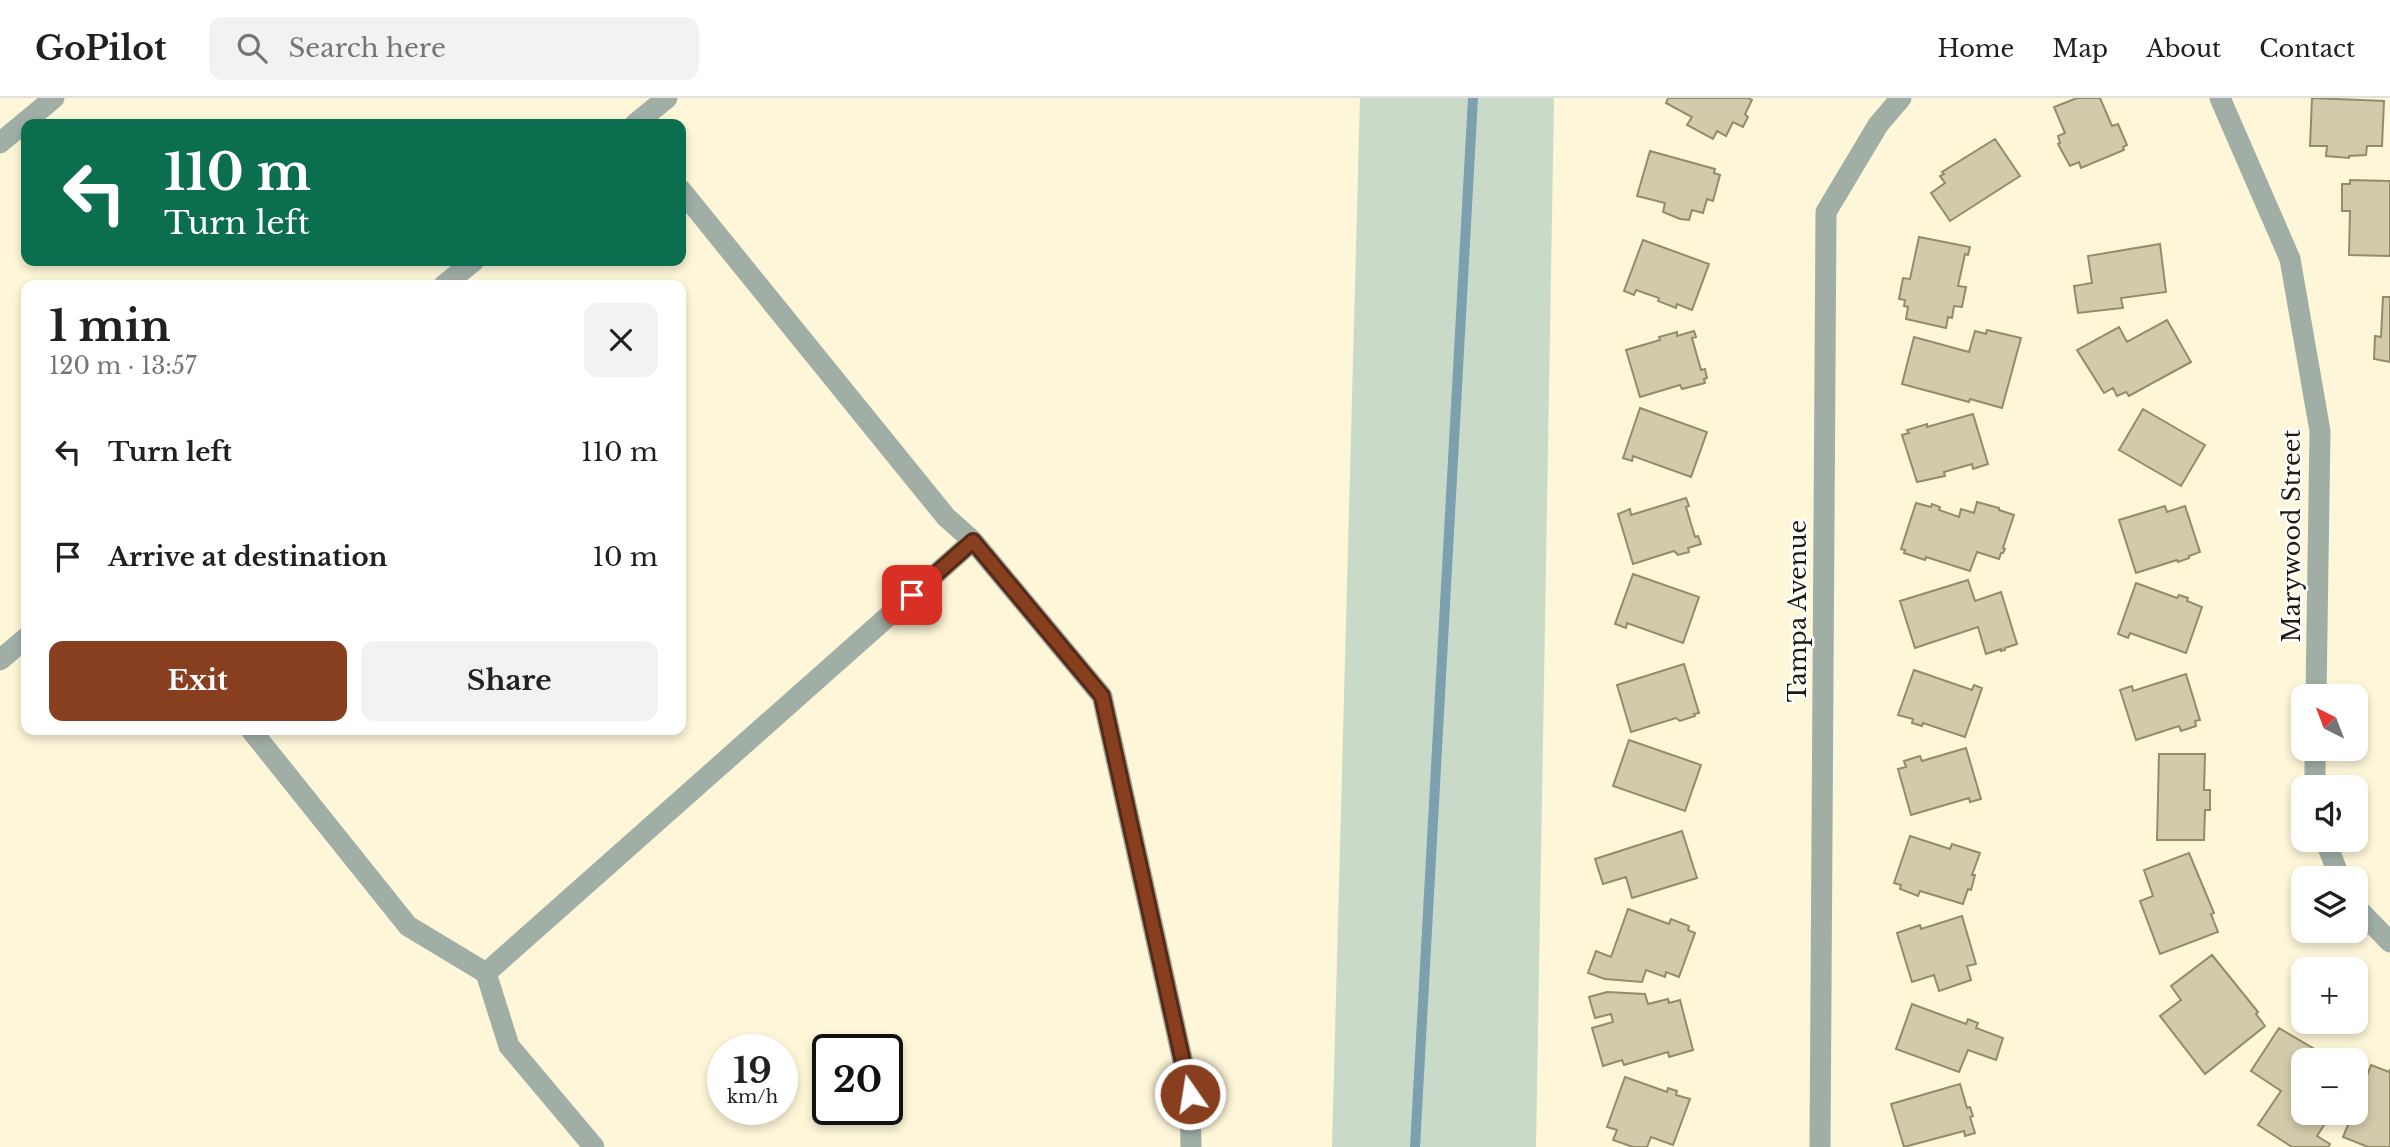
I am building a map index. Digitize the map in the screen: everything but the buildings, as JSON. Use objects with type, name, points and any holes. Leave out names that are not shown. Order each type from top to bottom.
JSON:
[{"type":"street","points":[[29,119],[54,98]]},
{"type":"street","points":[[641,119],[667,98]]},
{"type":"street","name":"Tampa Avenue","points":[[1820,1147],[1826,212],[1878,125],[1901,98]]},
{"type":"street","name":"Marywood Street","points":[[2220,98],[2291,260],[2320,431],[2316,684]]},
{"type":"street","points":[[0,143],[21,126]]},
{"type":"street","points":[[686,196],[946,517],[973,541],[1102,696],[1190,1094],[1191,1147]]},
{"type":"street","points":[[450,280],[468,266]]},
{"type":"street","points":[[486,973],[973,541]]},
{"type":"street","points":[[0,660],[21,642]]},
{"type":"street","points":[[255,735],[408,926],[486,973],[509,1046],[594,1147]]},
{"type":"street","points":[[2368,919],[2390,942]]},
{"type":"green space","points":[[1360,98],[1554,98],[1536,1147],[1332,1147]]},
{"type":"waterway","points":[[1415,1147],[1473,98]]},
{"type":"route","points":[[912,595],[973,541],[1102,696],[1190,1094]]}]
